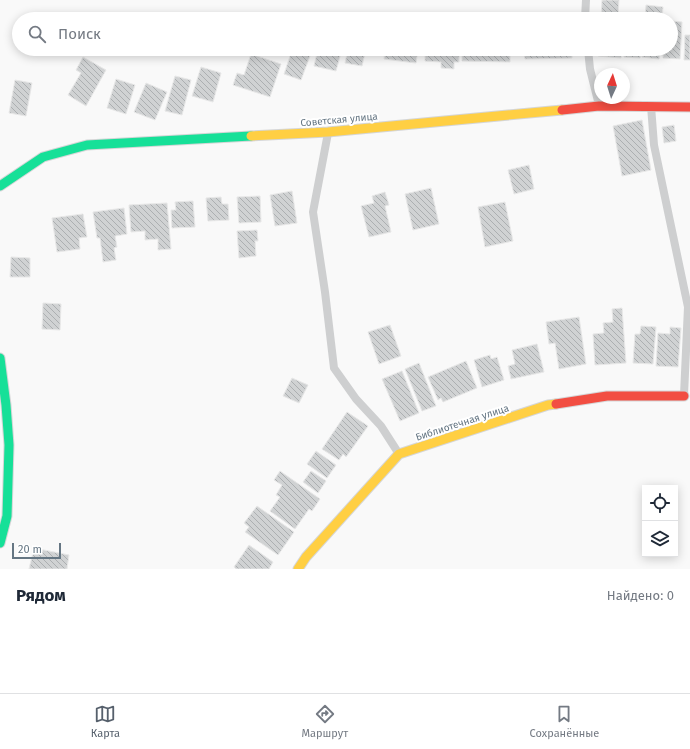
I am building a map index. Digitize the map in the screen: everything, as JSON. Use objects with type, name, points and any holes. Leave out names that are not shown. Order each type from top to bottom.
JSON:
[{"type":"street","name":"Советская улица","points":[[0,186],[43,157],[87,145],[328,132],[599,106],[690,107]]},
{"type":"street","points":[[0,358],[9,446],[7,516],[0,543]]},
{"type":"street","name":"Библиотечная улица","points":[[298,569],[306,557],[399,454],[548,405],[607,396],[684,396]]},
{"type":"lane","points":[[585,12],[586,0]]},
{"type":"lane","points":[[589,56],[590,69],[599,106]]},
{"type":"lane","points":[[650,106],[654,145],[688,307],[684,396]]},
{"type":"lane","points":[[328,132],[313,212],[325,292],[334,368],[356,399],[380,426],[399,454]]},
{"type":"building","points":[[602,0],[619,0],[618,12],[601,12]]},
{"type":"building","points":[[646,5],[663,7],[663,12],[646,12]]},
{"type":"building","points":[[678,22],[682,22],[680,59],[663,58],[663,56],[678,56]]},
{"type":"building","points":[[685,35],[690,35],[690,60],[684,60]]},
{"type":"building","points":[[250,56],[257,56],[281,64],[270,97],[233,85],[237,73],[244,75]]},
{"type":"building","points":[[290,56],[310,56],[301,80],[284,74]]},
{"type":"building","points":[[316,56],[340,56],[336,71],[314,66]]},
{"type":"building","points":[[346,56],[364,56],[362,66],[345,63]]},
{"type":"building","points":[[384,56],[417,56],[416,63],[384,59]]},
{"type":"building","points":[[425,56],[459,56],[459,62],[454,62],[454,69],[441,68],[441,62],[425,61]]},
{"type":"building","points":[[462,56],[510,56],[510,62],[462,61]]},
{"type":"building","points":[[525,56],[572,56],[572,58],[525,59]]},
{"type":"building","points":[[598,56],[621,56],[621,58]]},
{"type":"building","points":[[624,56],[640,56],[640,58]]},
{"type":"building","points":[[642,56],[659,56],[659,59]]},
{"type":"building","points":[[83,57],[106,70],[86,106],[68,95],[81,73],[76,70]]},
{"type":"building","points":[[201,67],[221,73],[213,102],[192,96]]},
{"type":"building","points":[[175,76],[191,80],[182,115],[165,111]]},
{"type":"building","points":[[116,79],[135,85],[126,114],[107,108]]},
{"type":"building","points":[[15,80],[32,83],[26,116],[9,113]]},
{"type":"building","points":[[146,83],[167,92],[155,120],[134,112]]},
{"type":"building","points":[[642,120],[651,170],[622,176],[613,126]]},
{"type":"building","points":[[674,125],[676,141],[664,143],[662,127]]},
{"type":"building","points":[[529,165],[534,189],[514,194],[508,170]]},
{"type":"building","points":[[431,188],[439,224],[413,230],[405,194]]},
{"type":"building","points":[[292,191],[297,223],[275,226],[270,195]]},
{"type":"building","points":[[385,192],[389,205],[385,206],[391,232],[369,237],[361,206],[374,203],[372,196]]},
{"type":"building","points":[[260,196],[261,222],[239,223],[237,197]]},
{"type":"building","points":[[221,197],[222,204],[228,204],[229,220],[208,221],[206,198]]},
{"type":"building","points":[[193,201],[195,227],[172,228],[171,210],[176,210],[175,202]]},
{"type":"building","points":[[505,202],[513,241],[485,247],[478,207]]},
{"type":"building","points":[[167,203],[171,249],[158,250],[158,239],[145,240],[145,231],[131,232],[129,205]]},
{"type":"building","points":[[124,208],[127,234],[115,236],[117,247],[114,248],[116,260],[103,262],[100,238],[97,238],[93,212]]},
{"type":"building","points":[[83,214],[87,237],[79,238],[80,249],[57,252],[52,218]]},
{"type":"building","points":[[257,230],[258,241],[255,241],[256,256],[239,258],[237,231]]},
{"type":"building","points":[[11,257],[30,258],[30,277],[10,277]]},
{"type":"building","points":[[43,303],[61,304],[60,330],[42,329]]},
{"type":"building","points":[[622,308],[626,363],[595,365],[593,334],[604,333],[603,323],[613,322],[612,309]]},
{"type":"building","points":[[579,317],[586,364],[559,369],[555,343],[549,344],[546,322]]},
{"type":"building","points":[[390,325],[401,356],[379,364],[368,332]]},
{"type":"building","points":[[641,326],[656,327],[653,364],[633,363],[635,334],[640,334]]},
{"type":"building","points":[[670,327],[681,328],[678,367],[656,366],[658,333],[670,334]]},
{"type":"building","points":[[537,344],[544,372],[511,379],[508,366],[515,364],[512,350]]},
{"type":"building","points":[[490,355],[491,359],[497,357],[504,380],[482,387],[474,360]]},
{"type":"building","points":[[466,361],[477,388],[443,402],[441,398],[438,400],[428,377]]},
{"type":"building","points":[[419,363],[436,406],[422,411],[405,369]]},
{"type":"building","points":[[402,371],[419,413],[400,421],[382,379]]},
{"type":"building","points":[[292,378],[308,385],[299,403],[283,396]]},
{"type":"building","points":[[347,412],[368,426],[346,457],[343,454],[339,460],[322,449]]},
{"type":"building","points":[[316,451],[336,465],[327,478],[307,464]]},
{"type":"building","points":[[280,471],[320,499],[312,511],[309,509],[295,529],[270,511],[280,497],[276,495],[282,485],[274,480]]},
{"type":"building","points":[[311,471],[326,481],[318,493],[303,482]]},
{"type":"building","points":[[257,506],[294,532],[278,555],[245,532],[249,527],[244,523]]},
{"type":"building","points":[[249,545],[273,562],[269,569],[236,569],[234,567]]},
{"type":"building","points":[[34,548],[69,555],[67,569],[29,569]]},
{"type":"traffic: fast","points":[[0,186],[43,157],[87,145],[251,136]]},
{"type":"traffic: fast","points":[[0,358],[9,445],[7,516],[0,543]]},
{"type":"traffic: slow","points":[[251,136],[328,132],[562,110]]},
{"type":"traffic: slow","points":[[298,569],[306,557],[399,454],[548,405],[556,404]]},
{"type":"traffic: jam","points":[[562,110],[599,106],[690,107]]},
{"type":"traffic: jam","points":[[556,404],[607,396],[684,396]]}]
